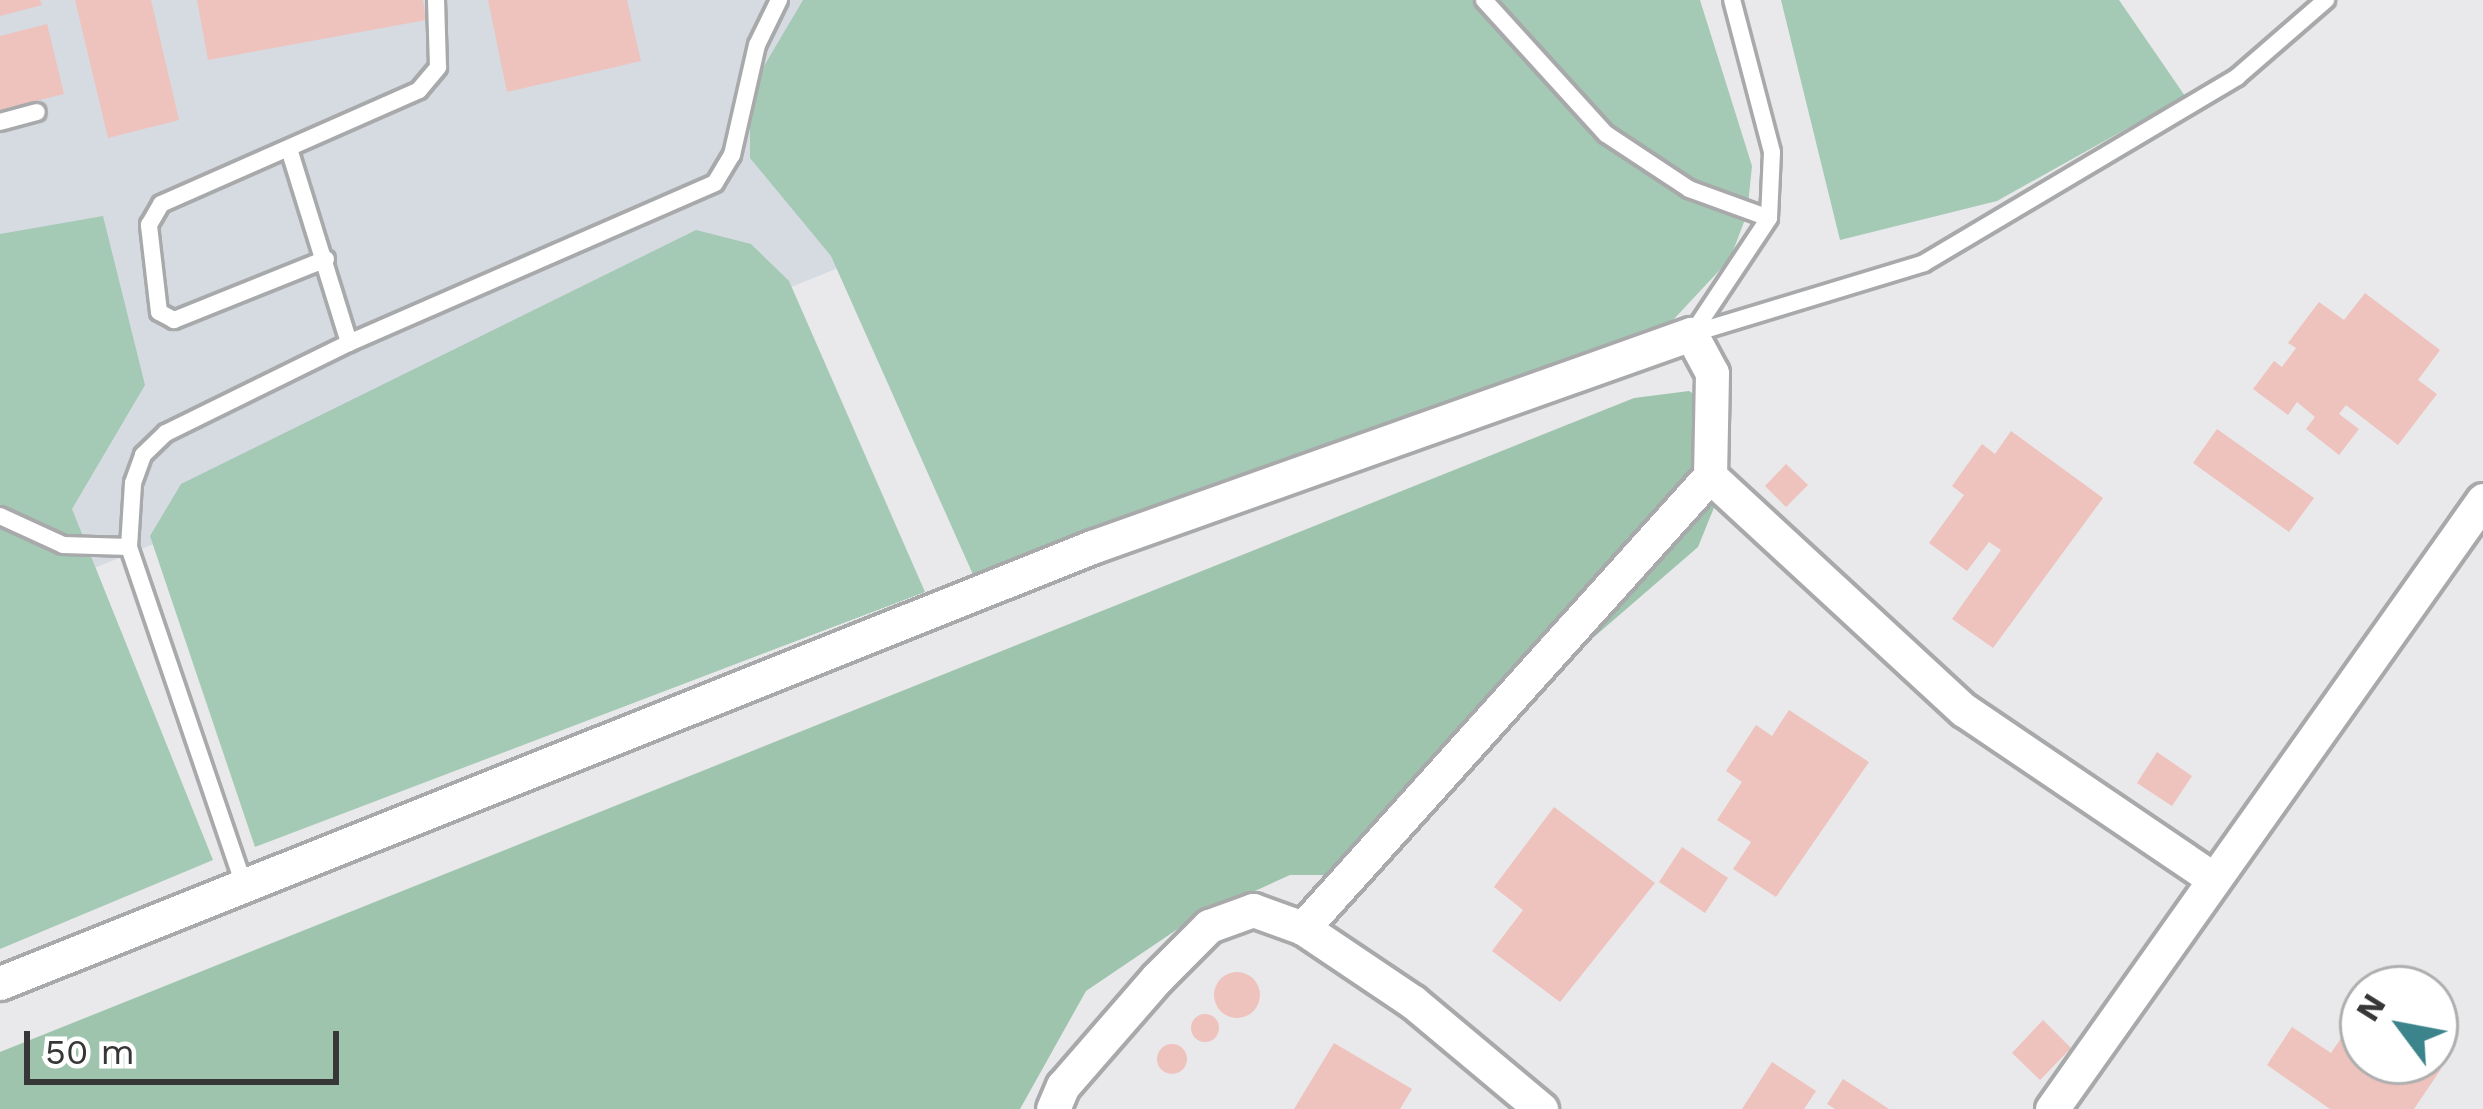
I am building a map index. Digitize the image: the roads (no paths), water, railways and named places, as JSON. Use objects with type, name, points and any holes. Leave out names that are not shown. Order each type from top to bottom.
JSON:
[{"type":"street","points":[[0,983],[1092,547],[1691,334],[1712,374],[1710,476],[1303,928]]},
{"type":"street","points":[[1710,476],[1964,710],[2214,879]]},
{"type":"street","points":[[2052,1109],[2483,500]]},
{"type":"street","points":[[1053,1109],[1063,1086],[1209,926],[1253,910],[1303,928],[1413,1002],[1541,1109]]},
{"type":"lane","points":[[326,259],[174,320],[159,312],[153,210],[419,91],[438,67],[436,0]]},
{"type":"lane","points":[[244,885],[130,547],[133,483],[143,455],[166,433],[349,343],[715,183],[732,155],[757,45],[779,0]]},
{"type":"lane","points":[[1484,0],[1606,134],[1689,189],[1769,218]]},
{"type":"lane","points":[[1691,334],[1769,218],[1772,152],[1732,0]]},
{"type":"lane","points":[[1691,334],[1924,263],[2237,77],[2326,0]]},
{"type":"lane","points":[[0,122],[37,112]]},
{"type":"lane","points":[[290,152],[349,343]]},
{"type":"lane","points":[[0,516],[63,545],[130,547]]}]
